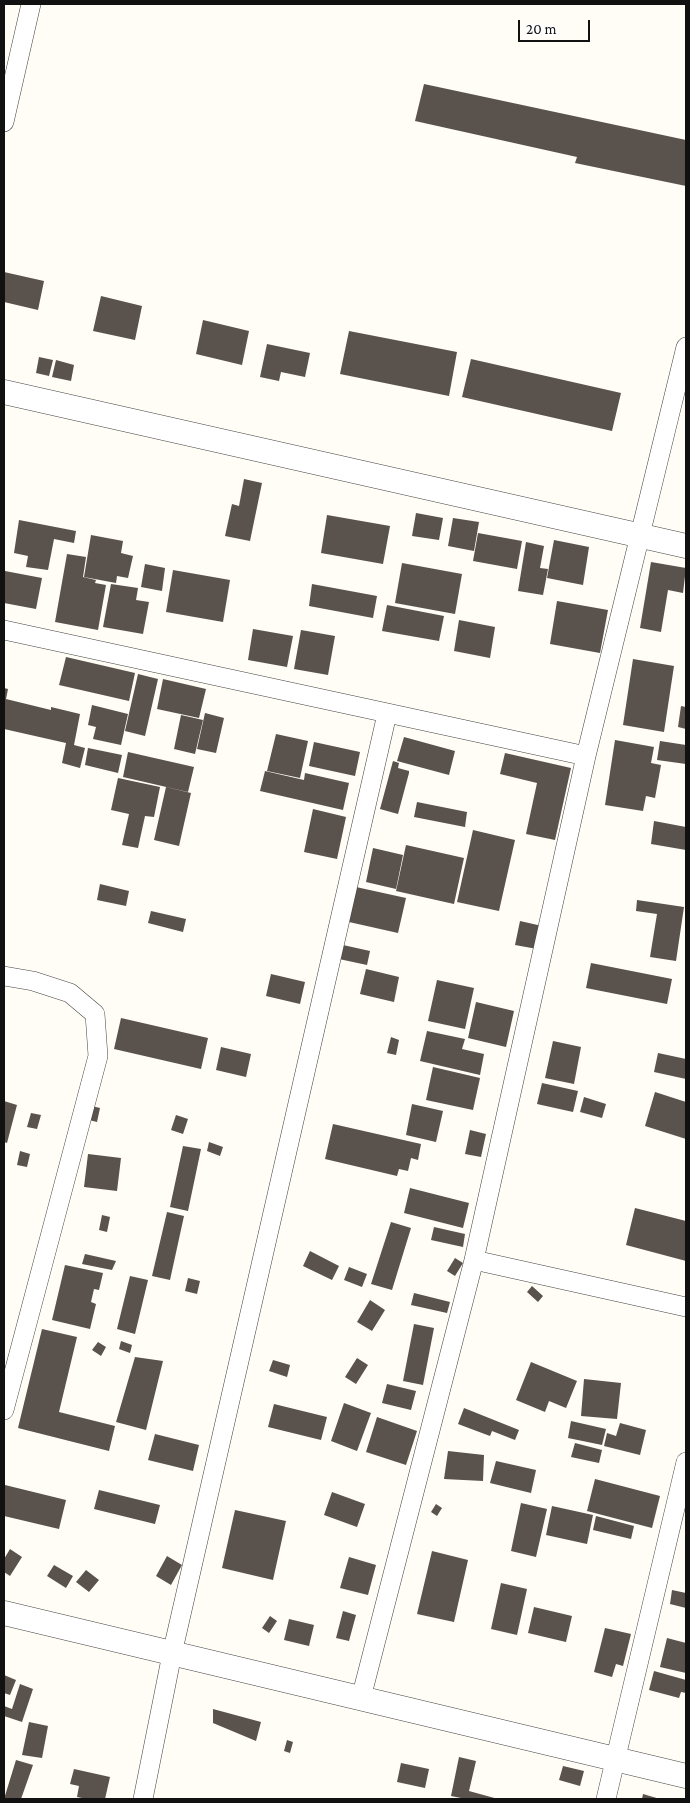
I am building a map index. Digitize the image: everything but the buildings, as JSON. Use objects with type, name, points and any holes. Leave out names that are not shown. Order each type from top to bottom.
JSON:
[{"type":"street","points":[[4,122],[31,4]]},
{"type":"street","points":[[361,1698],[474,1260],[586,756],[686,347]]},
{"type":"street","points":[[4,392],[686,546]]},
{"type":"street","points":[[4,630],[586,756]]},
{"type":"street","points":[[144,1799],[172,1654],[387,714]]},
{"type":"street","points":[[4,976],[33,981],[70,993],[95,1014],[98,1056],[4,1410]]},
{"type":"street","points":[[474,1260],[686,1307]]},
{"type":"street","points":[[606,1799],[682,1494],[686,1462]]},
{"type":"street","points":[[4,1614],[686,1776]]}]
